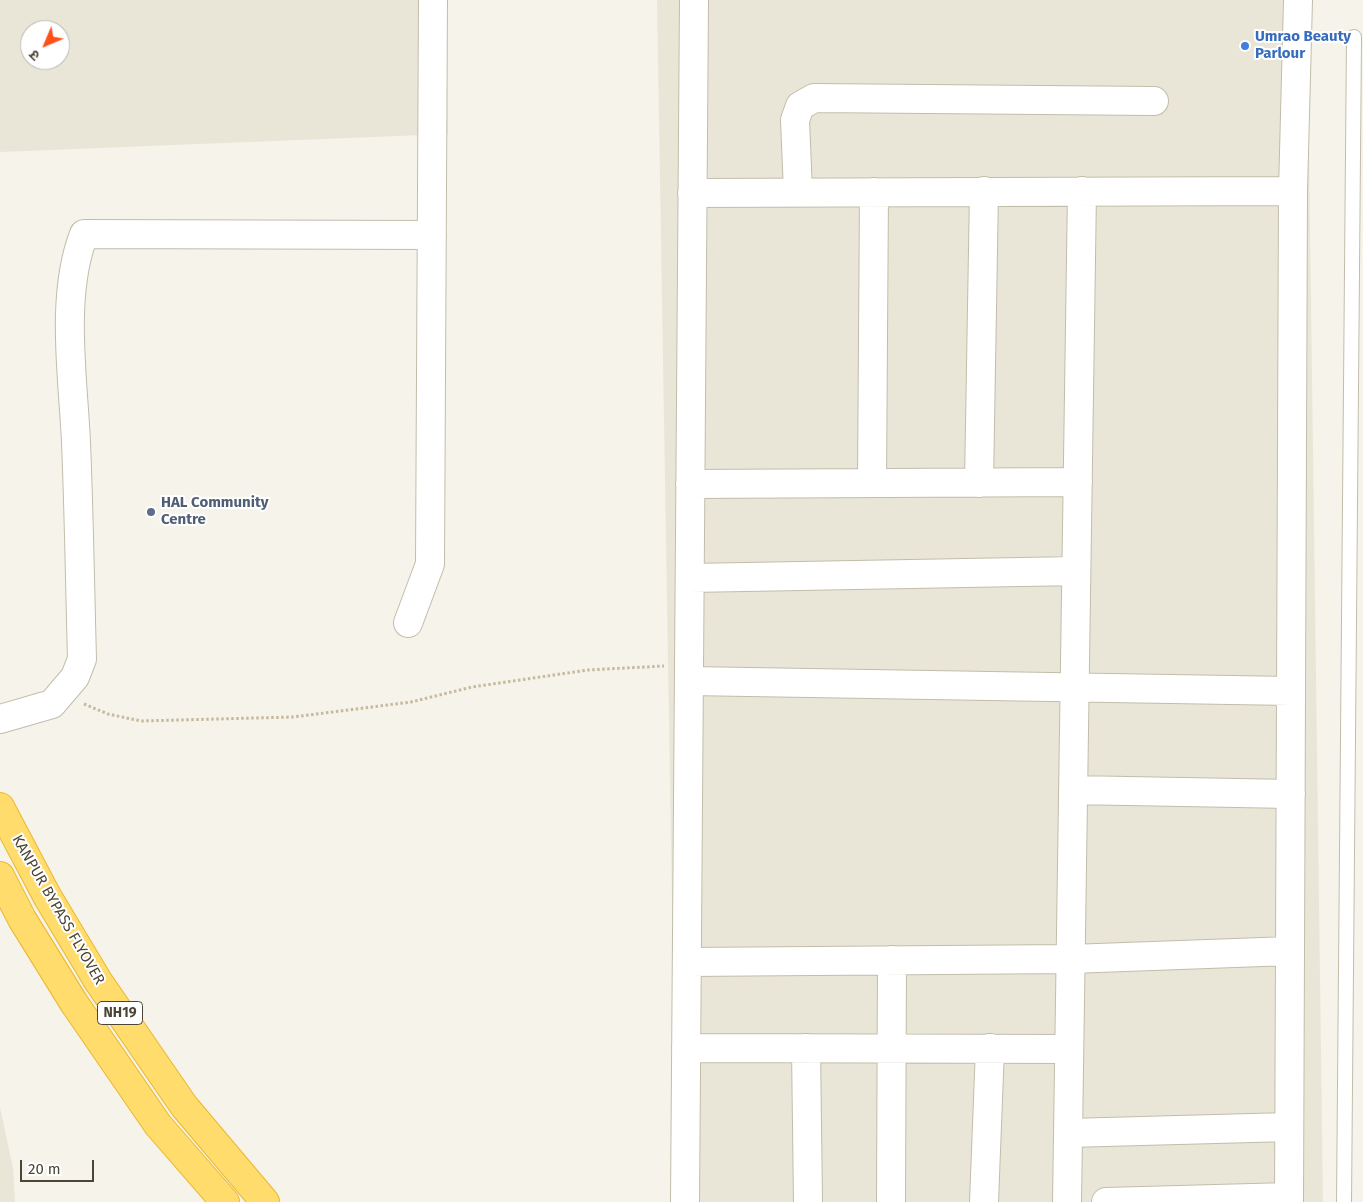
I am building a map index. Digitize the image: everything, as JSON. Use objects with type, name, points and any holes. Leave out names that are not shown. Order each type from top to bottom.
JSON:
[{"type":"highway","name":"KANPUR BYPASS FLYOVER","points":[[0,807],[47,896],[98,981],[184,1106],[265,1202]]},
{"type":"highway","name":"NH19","points":[[0,876],[22,919],[64,986],[152,1116],[225,1202]]},
{"type":"street","points":[[408,623],[430,564],[433,0]]},
{"type":"street","points":[[685,1202],[694,0]]},
{"type":"street","points":[[1106,1202],[1288,1199],[1293,191],[1298,0]]},
{"type":"street","points":[[798,192],[795,120],[800,106],[814,98],[1154,101]]},
{"type":"street","points":[[1067,1202],[1082,191]]},
{"type":"street","points":[[692,193],[1293,191]]},
{"type":"street","points":[[872,483],[874,192]]},
{"type":"street","points":[[979,482],[984,192]]},
{"type":"street","points":[[0,718],[52,704],[75,677],[82,659],[72,289],[75,258],[84,234],[432,235]]},
{"type":"street","points":[[690,484],[1078,482]]},
{"type":"street","points":[[690,578],[1076,571]]},
{"type":"street","points":[[689,673],[1075,689],[1291,691]]},
{"type":"street","points":[[1073,790],[1291,794]]},
{"type":"street","points":[[687,962],[1070,959],[1290,951]]},
{"type":"street","points":[[891,1202],[892,960]]},
{"type":"street","points":[[686,1048],[1069,1049]]},
{"type":"street","points":[[806,1048],[808,1202]]},
{"type":"street","points":[[984,1202],[990,1048]]},
{"type":"street","points":[[1068,1133],[1289,1127]]},
{"type":"lane","points":[[1344,1202],[1358,241],[1354,37]]},
{"type":"path","points":[[61,695],[108,714],[141,721],[294,717],[411,702],[472,687],[588,670],[689,673]]},
{"type":"shaded area","points":[[0,0],[446,0],[448,134],[0,152]]},
{"type":"shaded area","points":[[657,0],[1307,0],[1323,1202],[677,1202]]},
{"type":"shaded area","points":[[0,1107],[13,1168],[15,1202],[0,1202]]},
{"type":"place","name":"Umrao Beauty Parlour","points":[[1245,46]]},
{"type":"place","name":"HAL Community Centre","points":[[151,512]]}]
